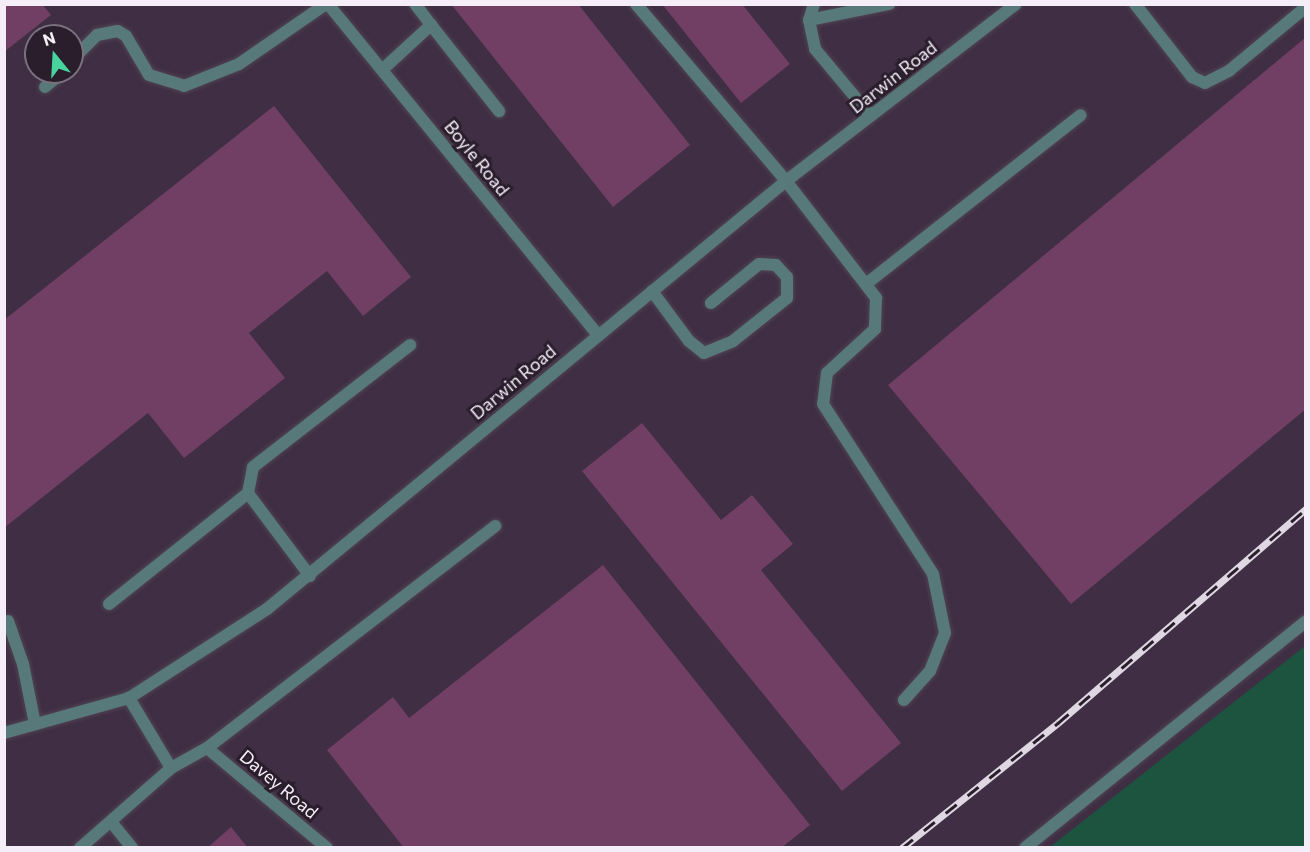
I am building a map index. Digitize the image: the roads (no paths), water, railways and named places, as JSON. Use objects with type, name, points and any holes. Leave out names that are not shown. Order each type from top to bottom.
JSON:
[{"type":"street","points":[[84,48],[97,35],[118,31],[126,36],[149,75],[184,86],[239,64],[327,4]]},
{"type":"street","name":"Boyle Road","points":[[327,4],[598,334]]},
{"type":"street","points":[[415,4],[500,111]]},
{"type":"street","points":[[636,4],[786,181],[876,298],[875,329],[827,372],[824,404],[933,574],[945,633],[930,671],[904,700]]},
{"type":"street","points":[[814,4],[809,20],[814,49],[872,116]]},
{"type":"street","points":[[809,20],[889,4]]},
{"type":"street","name":"Darwin Road","points":[[4,733],[129,698],[267,609],[310,576],[598,334],[786,181],[1016,4]]},
{"type":"street","points":[[1136,4],[1192,77],[1205,83],[1230,70],[1305,7]]},
{"type":"street","points":[[382,70],[431,25]]},
{"type":"street","points":[[45,87],[49,84]]},
{"type":"street","points":[[866,284],[1081,115]]},
{"type":"street","points":[[652,291],[689,341],[704,354],[733,341],[787,298],[787,278],[776,265],[759,264],[711,303]]},
{"type":"street","points":[[109,604],[248,492],[253,467],[410,345]]},
{"type":"street","points":[[248,492],[310,576]]},
{"type":"street","name":"Davey Road","points":[[80,848],[112,823],[171,768],[207,748],[495,526]]},
{"type":"street","points":[[8,621],[23,664],[35,724]]},
{"type":"street","points":[[1024,848],[1305,621]]},
{"type":"street","points":[[129,698],[171,768]]},
{"type":"street","name":"Davey Road","points":[[207,748],[327,848]]},
{"type":"street","points":[[112,823],[132,848]]},
{"type":"railway","points":[[902,848],[1058,723],[1306,509]]}]
